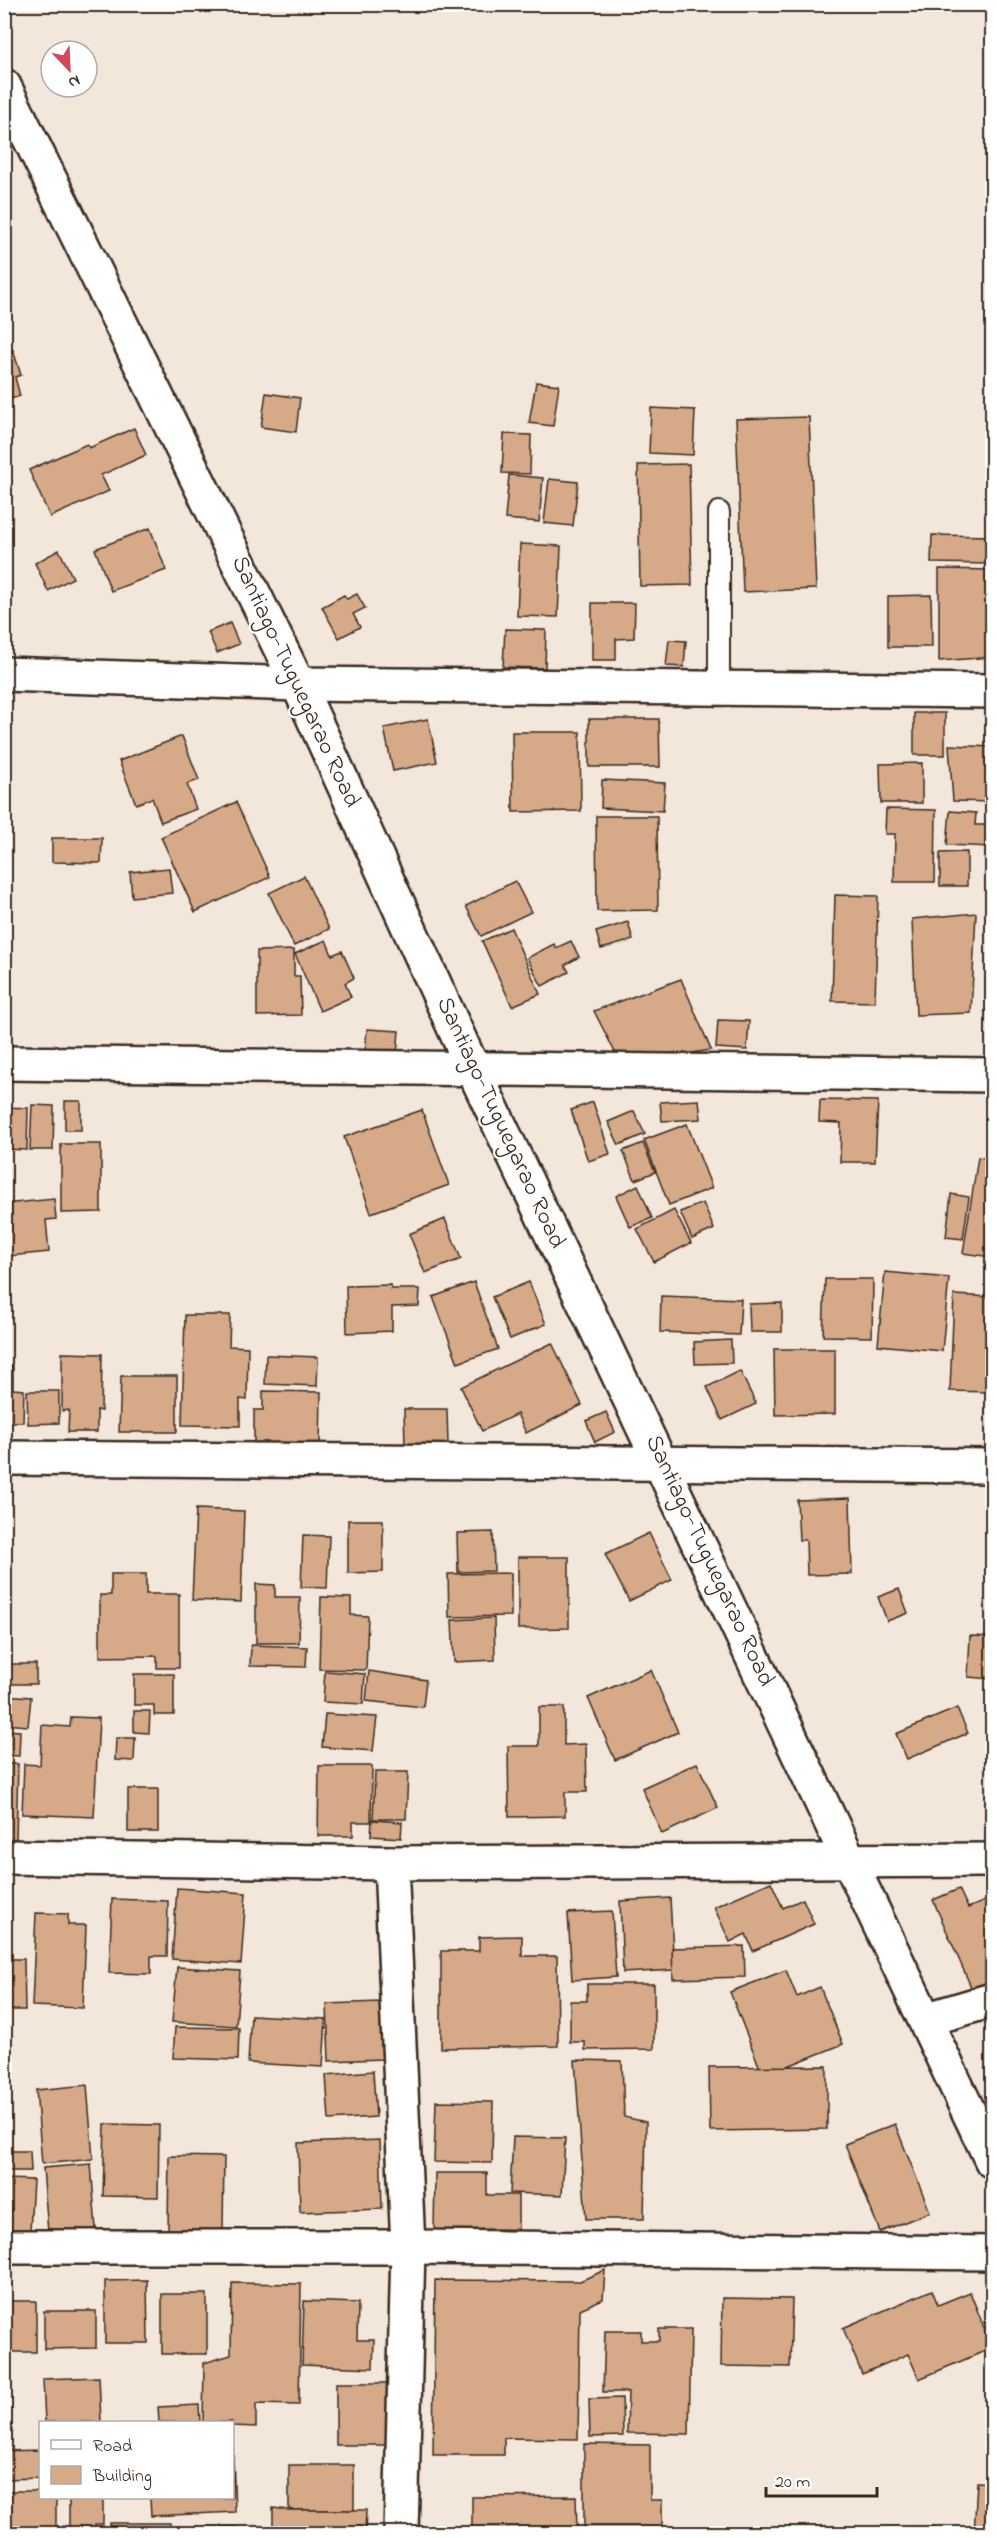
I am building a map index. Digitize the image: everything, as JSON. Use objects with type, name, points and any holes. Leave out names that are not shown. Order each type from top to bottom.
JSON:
[{"type":"main road","name":"Santiago-Tuguegarao Road","points":[[4,86],[298,684],[473,1069],[993,2161]]},
{"type":"main road","points":[[4,674],[298,684],[993,691]]},
{"type":"main road","points":[[4,1062],[993,1075]]},
{"type":"main road","points":[[4,1458],[993,1466]]},
{"type":"main road","points":[[4,1857],[391,1863],[993,1860]]},
{"type":"main road","points":[[391,1863],[408,2247],[401,2534]]},
{"type":"main road","points":[[925,2020],[993,2000]]},
{"type":"main road","points":[[4,2247],[408,2247],[993,2253]]},
{"type":"lane","points":[[719,512],[719,689]]},
{"type":"building","points":[[13,350],[21,375],[15,377],[20,396],[4,401],[4,353]]},
{"type":"building","points":[[536,382],[559,385],[553,426],[529,423]]},
{"type":"building","points":[[266,393],[300,398],[296,432],[261,427]]},
{"type":"building","points":[[651,408],[695,410],[693,455],[649,453]]},
{"type":"building","points":[[809,417],[816,589],[743,592],[736,419]]},
{"type":"building","points":[[134,428],[146,455],[101,475],[109,491],[50,517],[29,470],[87,444],[89,448]]},
{"type":"building","points":[[987,430],[992,430],[992,457],[988,457]]},
{"type":"building","points":[[504,434],[531,435],[530,474],[502,473]]},
{"type":"building","points":[[689,464],[692,585],[640,586],[638,465]]},
{"type":"building","points":[[509,475],[543,478],[539,522],[505,519]]},
{"type":"building","points":[[549,479],[578,482],[573,526],[544,523]]},
{"type":"building","points":[[150,528],[166,570],[111,591],[95,549]]},
{"type":"building","points":[[932,535],[992,536],[992,564],[931,563]]},
{"type":"building","points":[[520,544],[561,546],[558,617],[517,616]]},
{"type":"building","points":[[59,550],[73,578],[48,591],[35,563]]},
{"type":"building","points":[[939,569],[992,570],[992,657],[939,661]]},
{"type":"building","points":[[357,594],[365,608],[353,614],[360,627],[339,638],[322,607],[344,595],[347,599]]},
{"type":"building","points":[[931,595],[932,647],[888,647],[888,596]]},
{"type":"building","points":[[592,603],[635,603],[634,638],[616,639],[616,660],[592,660]]},
{"type":"building","points":[[230,623],[239,644],[217,653],[208,632]]},
{"type":"building","points":[[505,629],[546,630],[545,668],[503,667]]},
{"type":"building","points":[[669,640],[686,641],[684,667],[666,666]]},
{"type":"building","points":[[914,713],[945,713],[945,755],[914,755]]},
{"type":"building","points":[[428,719],[437,762],[393,771],[384,728]]},
{"type":"building","points":[[589,719],[659,719],[660,767],[589,767]]},
{"type":"building","points":[[512,732],[580,732],[581,811],[513,812]]},
{"type":"building","points":[[182,736],[199,780],[187,784],[196,809],[161,822],[152,798],[136,804],[119,761]]},
{"type":"building","points":[[949,745],[992,747],[992,802],[953,801]]},
{"type":"building","points":[[922,763],[922,803],[881,803],[880,764]]},
{"type":"building","points":[[602,780],[665,783],[663,811],[601,808]]},
{"type":"building","points":[[236,802],[270,877],[195,912],[161,837]]},
{"type":"building","points":[[886,809],[936,810],[935,882],[894,882],[895,834],[885,834]]},
{"type":"building","points":[[950,811],[976,813],[975,825],[992,825],[992,847],[947,845]]},
{"type":"building","points":[[596,816],[657,816],[658,910],[597,911]]},
{"type":"building","points":[[52,838],[102,838],[101,863],[52,862]]},
{"type":"building","points":[[967,852],[967,886],[940,886],[940,853]]},
{"type":"building","points":[[169,868],[172,893],[132,897],[130,872]]},
{"type":"building","points":[[304,876],[329,929],[294,946],[269,893]]},
{"type":"building","points":[[515,881],[531,912],[481,936],[466,906]]},
{"type":"building","points":[[835,895],[878,896],[875,1002],[832,1001]]},
{"type":"building","points":[[976,913],[971,1013],[916,1015],[912,919]]},
{"type":"building","points":[[628,922],[633,940],[601,949],[596,932]]},
{"type":"building","points":[[511,928],[540,994],[512,1006],[482,941]]},
{"type":"building","points":[[326,940],[332,955],[342,951],[354,978],[345,983],[351,997],[320,1011],[295,954]]},
{"type":"building","points":[[571,941],[579,957],[565,965],[569,972],[542,986],[527,958],[554,944],[556,948]]},
{"type":"building","points":[[294,950],[294,976],[300,976],[301,1015],[257,1016],[257,951]]},
{"type":"building","points":[[681,979],[711,1050],[621,1064],[594,1011]]},
{"type":"building","points":[[718,1020],[749,1021],[747,1050],[716,1048]]},
{"type":"building","points":[[367,1029],[399,1031],[397,1054],[365,1052]]},
{"type":"building","points":[[699,1100],[701,1119],[662,1121],[660,1102]]},
{"type":"building","points":[[820,1100],[878,1101],[875,1162],[840,1162],[841,1123],[819,1122]]},
{"type":"building","points":[[65,1101],[81,1101],[81,1130],[65,1130]]},
{"type":"building","points":[[593,1102],[610,1154],[588,1161],[571,1110]]},
{"type":"building","points":[[32,1105],[54,1106],[53,1150],[30,1150]]},
{"type":"building","points":[[4,1107],[28,1108],[27,1150],[4,1149]]},
{"type":"building","points":[[422,1110],[449,1185],[371,1213],[344,1137]]},
{"type":"building","points":[[634,1111],[645,1134],[619,1145],[608,1122]]},
{"type":"building","points":[[687,1124],[712,1188],[669,1205],[644,1140]]},
{"type":"building","points":[[643,1143],[655,1172],[635,1180],[623,1151]]},
{"type":"building","points":[[61,1144],[101,1144],[101,1212],[61,1213]]},
{"type":"building","points":[[978,1157],[992,1159],[992,1257],[963,1253]]},
{"type":"building","points":[[638,1185],[652,1218],[630,1227],[616,1196]]},
{"type":"building","points":[[951,1194],[969,1197],[963,1239],[946,1237]]},
{"type":"building","points":[[54,1199],[56,1219],[46,1220],[49,1252],[9,1256],[8,1235],[4,1236],[4,1204]]},
{"type":"building","points":[[703,1203],[714,1229],[692,1239],[680,1212]]},
{"type":"building","points":[[674,1210],[691,1243],[654,1262],[637,1229]]},
{"type":"building","points":[[445,1219],[461,1259],[425,1273],[409,1234]]},
{"type":"building","points":[[885,1272],[949,1278],[942,1351],[878,1345]]},
{"type":"building","points":[[825,1279],[873,1279],[872,1337],[823,1336]]},
{"type":"building","points":[[474,1282],[498,1349],[458,1363],[433,1297]]},
{"type":"building","points":[[529,1282],[546,1324],[510,1339],[492,1297]]},
{"type":"building","points":[[391,1285],[391,1289],[420,1289],[419,1306],[392,1307],[392,1331],[347,1333],[346,1286]]},
{"type":"building","points":[[954,1295],[992,1297],[992,1392],[950,1391]]},
{"type":"building","points":[[661,1296],[741,1299],[739,1335],[660,1332]]},
{"type":"building","points":[[782,1303],[782,1332],[750,1332],[749,1304]]},
{"type":"building","points":[[185,1315],[230,1315],[229,1346],[248,1347],[247,1400],[240,1399],[240,1426],[182,1425]]},
{"type":"building","points":[[731,1340],[732,1363],[695,1364],[694,1342]]},
{"type":"building","points":[[552,1343],[582,1405],[526,1433],[517,1414],[482,1431],[461,1387]]},
{"type":"building","points":[[774,1349],[835,1349],[835,1414],[775,1415]]},
{"type":"building","points":[[62,1353],[102,1354],[101,1411],[97,1410],[97,1432],[68,1432],[69,1410],[62,1411]]},
{"type":"building","points":[[266,1355],[318,1357],[317,1386],[265,1384]]},
{"type":"building","points":[[4,1366],[13,1366],[13,1389],[24,1390],[23,1422],[4,1422]]},
{"type":"building","points":[[740,1371],[756,1404],[722,1420],[707,1387]]},
{"type":"building","points":[[121,1376],[177,1376],[177,1432],[119,1432]]},
{"type":"building","points":[[27,1391],[59,1391],[59,1423],[28,1424]]},
{"type":"building","points":[[263,1391],[321,1392],[320,1448],[254,1446],[254,1410],[263,1410]]},
{"type":"building","points":[[404,1409],[447,1409],[448,1444],[405,1445]]},
{"type":"building","points":[[606,1412],[615,1432],[595,1442],[586,1421]]},
{"type":"building","points":[[850,1498],[852,1574],[807,1575],[806,1540],[799,1540],[797,1500]]},
{"type":"building","points":[[196,1509],[244,1511],[241,1602],[192,1600]]},
{"type":"building","points":[[348,1520],[383,1520],[383,1572],[348,1573]]},
{"type":"building","points":[[493,1532],[494,1571],[458,1572],[457,1533]]},
{"type":"building","points":[[649,1533],[672,1580],[629,1601],[605,1554]]},
{"type":"building","points":[[303,1535],[329,1536],[327,1588],[301,1587]]},
{"type":"building","points":[[518,1557],[569,1557],[569,1628],[518,1629]]},
{"type":"building","points":[[511,1573],[511,1616],[449,1617],[448,1574]]},
{"type":"building","points":[[111,1574],[146,1574],[146,1594],[179,1594],[179,1668],[157,1668],[157,1656],[100,1657],[100,1595],[111,1595]]},
{"type":"building","points":[[256,1584],[275,1585],[275,1597],[300,1597],[299,1643],[256,1643]]},
{"type":"building","points":[[899,1589],[908,1613],[887,1621],[878,1597]]},
{"type":"building","points":[[321,1597],[351,1598],[351,1615],[368,1616],[366,1670],[319,1669]]},
{"type":"building","points":[[494,1618],[495,1660],[454,1662],[452,1620]]},
{"type":"building","points":[[970,1636],[992,1637],[992,1679],[968,1677]]},
{"type":"building","points":[[251,1645],[307,1647],[306,1667],[250,1666]]},
{"type":"building","points":[[4,1664],[36,1664],[36,1684],[4,1684]]},
{"type":"building","points":[[651,1670],[678,1732],[615,1760],[588,1698]]},
{"type":"building","points":[[325,1671],[365,1674],[363,1704],[323,1702]]},
{"type":"building","points":[[369,1671],[426,1680],[423,1707],[366,1701]]},
{"type":"building","points":[[134,1674],[174,1674],[174,1715],[154,1715],[154,1705],[134,1705]]},
{"type":"building","points":[[4,1695],[31,1697],[28,1726],[4,1724]]},
{"type":"building","points":[[539,1707],[564,1707],[564,1745],[586,1744],[587,1792],[565,1792],[565,1816],[509,1817],[508,1746],[539,1746]]},
{"type":"building","points":[[957,1708],[968,1733],[907,1759],[896,1734]]},
{"type":"building","points":[[134,1711],[150,1711],[149,1733],[134,1732]]},
{"type":"building","points":[[325,1714],[377,1717],[373,1751],[322,1747]]},
{"type":"building","points":[[71,1717],[99,1718],[94,1817],[22,1814],[24,1764],[40,1765],[42,1725],[70,1727]]},
{"type":"building","points":[[4,1730],[20,1731],[19,1756],[4,1755]]},
{"type":"building","points":[[116,1738],[135,1738],[134,1761],[115,1760]]},
{"type":"building","points":[[697,1763],[718,1808],[662,1834],[642,1788]]},
{"type":"building","points":[[4,1764],[18,1764],[16,1841],[4,1841]]},
{"type":"building","points":[[319,1766],[372,1766],[371,1822],[353,1822],[353,1836],[318,1836]]},
{"type":"building","points":[[375,1772],[408,1772],[406,1819],[373,1819]]},
{"type":"building","points":[[128,1789],[158,1789],[158,1832],[128,1832]]},
{"type":"building","points":[[372,1820],[402,1822],[401,1838],[371,1836]]},
{"type":"building","points":[[771,1882],[783,1908],[803,1899],[814,1924],[753,1951],[746,1934],[730,1942],[714,1907]]},
{"type":"building","points":[[177,1888],[246,1893],[241,1964],[172,1959]]},
{"type":"building","points":[[959,1889],[968,1908],[992,1898],[992,1988],[975,1996],[933,1900]]},
{"type":"building","points":[[670,1898],[674,1970],[623,1973],[620,1901]]},
{"type":"building","points":[[112,1899],[168,1901],[167,1956],[151,1956],[151,1974],[109,1973]]},
{"type":"building","points":[[612,1911],[616,1977],[572,1980],[568,1913]]},
{"type":"building","points":[[36,1913],[68,1914],[68,1925],[86,1925],[83,2008],[32,2006]]},
{"type":"building","points":[[522,1936],[522,1956],[557,1956],[558,2046],[441,2048],[441,1951],[479,1951],[479,1937]]},
{"type":"building","points":[[744,1946],[745,1977],[673,1979],[672,1948]]},
{"type":"building","points":[[4,1959],[24,1959],[25,2010],[4,2010]]},
{"type":"building","points":[[177,1967],[240,1971],[236,2026],[172,2022]]},
{"type":"building","points":[[786,1970],[797,1997],[820,1987],[843,2044],[763,2076],[730,1992]]},
{"type":"building","points":[[587,1984],[654,1984],[654,2049],[585,2050],[585,2042],[570,2042],[570,2001],[587,2001]]},
{"type":"building","points":[[380,2002],[382,2059],[329,2061],[327,2004]]},
{"type":"building","points":[[251,2015],[326,2019],[323,2067],[248,2063]]},
{"type":"building","points":[[175,2027],[239,2028],[238,2060],[173,2058]]},
{"type":"building","points":[[575,2060],[622,2061],[624,2117],[646,2122],[644,2219],[586,2219]]},
{"type":"building","points":[[827,2066],[827,2129],[710,2131],[709,2067]]},
{"type":"building","points":[[373,2071],[376,2117],[329,2120],[326,2075]]},
{"type":"building","points":[[87,2085],[93,2159],[42,2164],[36,2090]]},
{"type":"building","points":[[436,2101],[493,2102],[492,2163],[434,2162]]},
{"type":"building","points":[[105,2124],[159,2125],[158,2197],[103,2196]]},
{"type":"building","points":[[895,2124],[930,2212],[880,2232],[845,2144]]},
{"type":"building","points":[[513,2137],[565,2138],[562,2195],[510,2193]]},
{"type":"building","points":[[380,2140],[382,2209],[300,2212],[298,2143]]},
{"type":"building","points":[[4,2151],[30,2151],[31,2171],[4,2171]]},
{"type":"building","points":[[169,2156],[224,2157],[223,2229],[168,2229]]},
{"type":"building","points":[[91,2164],[96,2229],[48,2232],[43,2168]]},
{"type":"building","points":[[435,2173],[487,2173],[487,2195],[518,2195],[518,2229],[434,2230]]},
{"type":"building","points":[[4,2179],[33,2180],[30,2231],[4,2230]]},
{"type":"building","points":[[605,2270],[603,2299],[580,2309],[578,2439],[504,2438],[504,2455],[433,2455],[435,2280],[580,2281]]},
{"type":"building","points":[[147,2280],[148,2343],[105,2343],[105,2281]]},
{"type":"building","points":[[232,2283],[301,2284],[299,2405],[256,2404],[256,2427],[234,2426],[234,2421],[203,2421],[204,2363],[231,2355]]},
{"type":"building","points":[[932,2290],[938,2305],[970,2292],[992,2348],[919,2379],[908,2354],[862,2374],[843,2328]]},
{"type":"building","points":[[162,2294],[207,2294],[207,2354],[162,2354]]},
{"type":"building","points":[[722,2298],[792,2299],[790,2367],[721,2366]]},
{"type":"building","points":[[4,2301],[36,2301],[36,2352],[4,2352]]},
{"type":"building","points":[[304,2301],[358,2303],[357,2340],[374,2340],[373,2368],[302,2365]]},
{"type":"building","points":[[44,2311],[96,2311],[96,2348],[44,2349]]},
{"type":"building","points":[[659,2329],[691,2329],[689,2434],[627,2433],[628,2392],[603,2392],[605,2331],[641,2331],[641,2341],[659,2341]]},
{"type":"building","points":[[99,2377],[101,2421],[45,2421],[43,2379]]},
{"type":"building","points":[[336,2383],[389,2383],[388,2445],[336,2445]]},
{"type":"building","points":[[622,2398],[623,2436],[590,2437],[589,2399]]},
{"type":"building","points":[[199,2405],[200,2421],[159,2421],[158,2407]]},
{"type":"building","points":[[584,2444],[650,2445],[650,2500],[662,2500],[662,2534],[584,2534]]},
{"type":"building","points":[[39,2450],[39,2478],[4,2479],[4,2451]]},
{"type":"building","points":[[289,2465],[354,2465],[354,2510],[289,2510]]},
{"type":"building","points":[[977,2482],[992,2483],[992,2534],[974,2534]]},
{"type":"building","points":[[234,2483],[235,2512],[151,2516],[150,2499],[234,2499]]},
{"type":"building","points":[[4,2491],[39,2491],[39,2499],[56,2499],[56,2534],[4,2534]]},
{"type":"building","points":[[576,2496],[577,2534],[472,2534],[472,2497]]},
{"type":"building","points":[[69,2499],[103,2499],[103,2524],[95,2524],[95,2534],[69,2534]]},
{"type":"building","points":[[273,2508],[366,2510],[365,2534],[273,2534]]},
{"type":"building","points":[[110,2523],[170,2523],[170,2534],[110,2534]]},
{"type":"building","points":[[237,2527],[237,2534],[174,2534],[174,2528]]},
{"type":"building","points":[[934,2527],[934,2534],[857,2534],[857,2529]]}]
